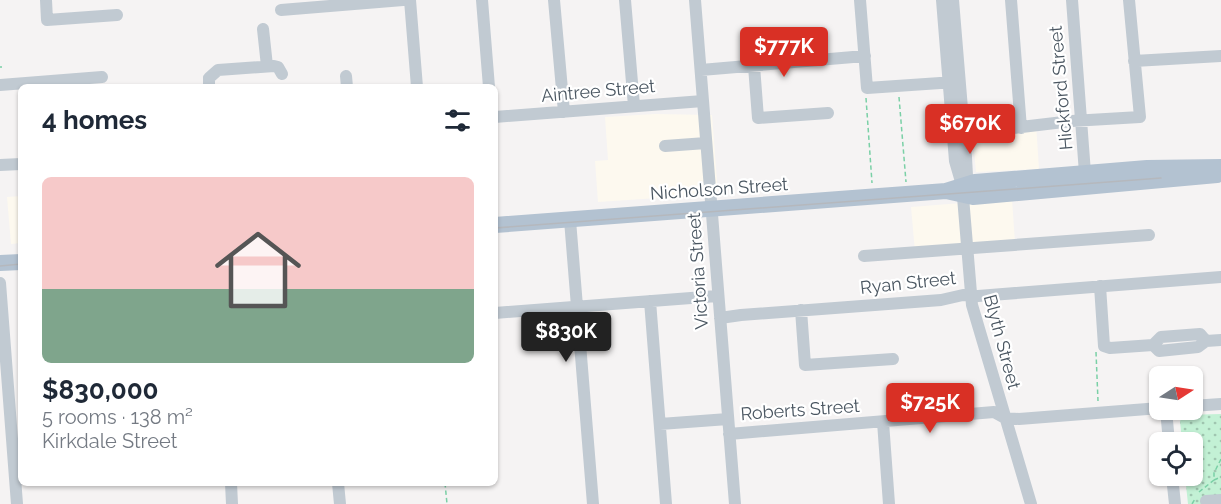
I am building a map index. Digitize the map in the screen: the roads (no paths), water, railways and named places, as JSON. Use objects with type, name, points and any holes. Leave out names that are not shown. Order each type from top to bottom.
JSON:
[{"type":"main road","name":"Nicholson Street","points":[[963,191],[1085,173],[1179,167],[1221,167]]},
{"type":"main road","name":"Nicholson Street","points":[[498,225],[946,191],[1158,182],[1221,174]]},
{"type":"main road","points":[[0,263],[18,261]]},
{"type":"street","points":[[46,0],[47,20],[117,15]]},
{"type":"street","points":[[281,10],[403,0]]},
{"type":"street","points":[[410,0],[417,84]]},
{"type":"street","points":[[482,0],[489,84]]},
{"type":"street","points":[[554,0],[564,112]]},
{"type":"street","points":[[626,0],[634,106]]},
{"type":"street","name":"Victoria Street","points":[[695,0],[735,504]]},
{"type":"street","points":[[860,0],[867,88],[954,82]]},
{"type":"street","name":"Blyth Street","points":[[942,0],[959,134],[967,176],[963,191],[970,296],[1031,504]]},
{"type":"street","name":"Blyth Street","points":[[953,0],[954,82]]},
{"type":"street","points":[[1011,0],[1021,128]]},
{"type":"street","name":"Hickford Street","points":[[1072,0],[1085,173]]},
{"type":"street","points":[[959,134],[1140,117],[1130,0]]},
{"type":"street","points":[[264,28],[267,66]]},
{"type":"street","points":[[1134,61],[1221,56]]},
{"type":"street","points":[[701,70],[865,57]]},
{"type":"street","points":[[210,84],[212,73],[267,66],[278,67],[282,74]]},
{"type":"street","points":[[754,66],[758,118],[828,113]]},
{"type":"street","points":[[0,85],[102,77]]},
{"type":"street","name":"Aintree Street","points":[[498,117],[703,100]]},
{"type":"street","points":[[665,146],[706,143]]},
{"type":"street","points":[[0,165],[18,164]]},
{"type":"street","points":[[570,220],[593,504]]},
{"type":"street","points":[[864,256],[1149,235]]},
{"type":"street","name":"Ryan Street","points":[[719,316],[736,312],[741,315],[941,300],[947,296],[1221,277]]},
{"type":"street","points":[[0,283],[17,504]]},
{"type":"street","points":[[1100,286],[1104,346],[1110,348],[1153,345],[1161,338],[1200,334],[1206,341],[1221,340]]},
{"type":"street","points":[[498,313],[717,296]]},
{"type":"street","points":[[650,301],[666,504]]},
{"type":"street","points":[[801,310],[805,365],[893,359]]},
{"type":"street","points":[[8,378],[18,377]]},
{"type":"street","points":[[1203,405],[1221,404]]},
{"type":"street","name":"Roberts Street","points":[[729,434],[994,412],[1005,418],[1149,409]]},
{"type":"street","points":[[660,424],[728,419]]},
{"type":"street","points":[[883,422],[889,504]]},
{"type":"street","points":[[0,451],[13,450]]},
{"type":"street","points":[[231,486],[232,504]]},
{"type":"street","points":[[338,486],[340,504]]},
{"type":"street","points":[[1173,486],[1174,504]]},
{"type":"street","points":[[1206,501],[1221,500]]},
{"type":"tram line","points":[[498,228],[1161,178]]},
{"type":"tram line","points":[[0,266],[18,264]]}]
